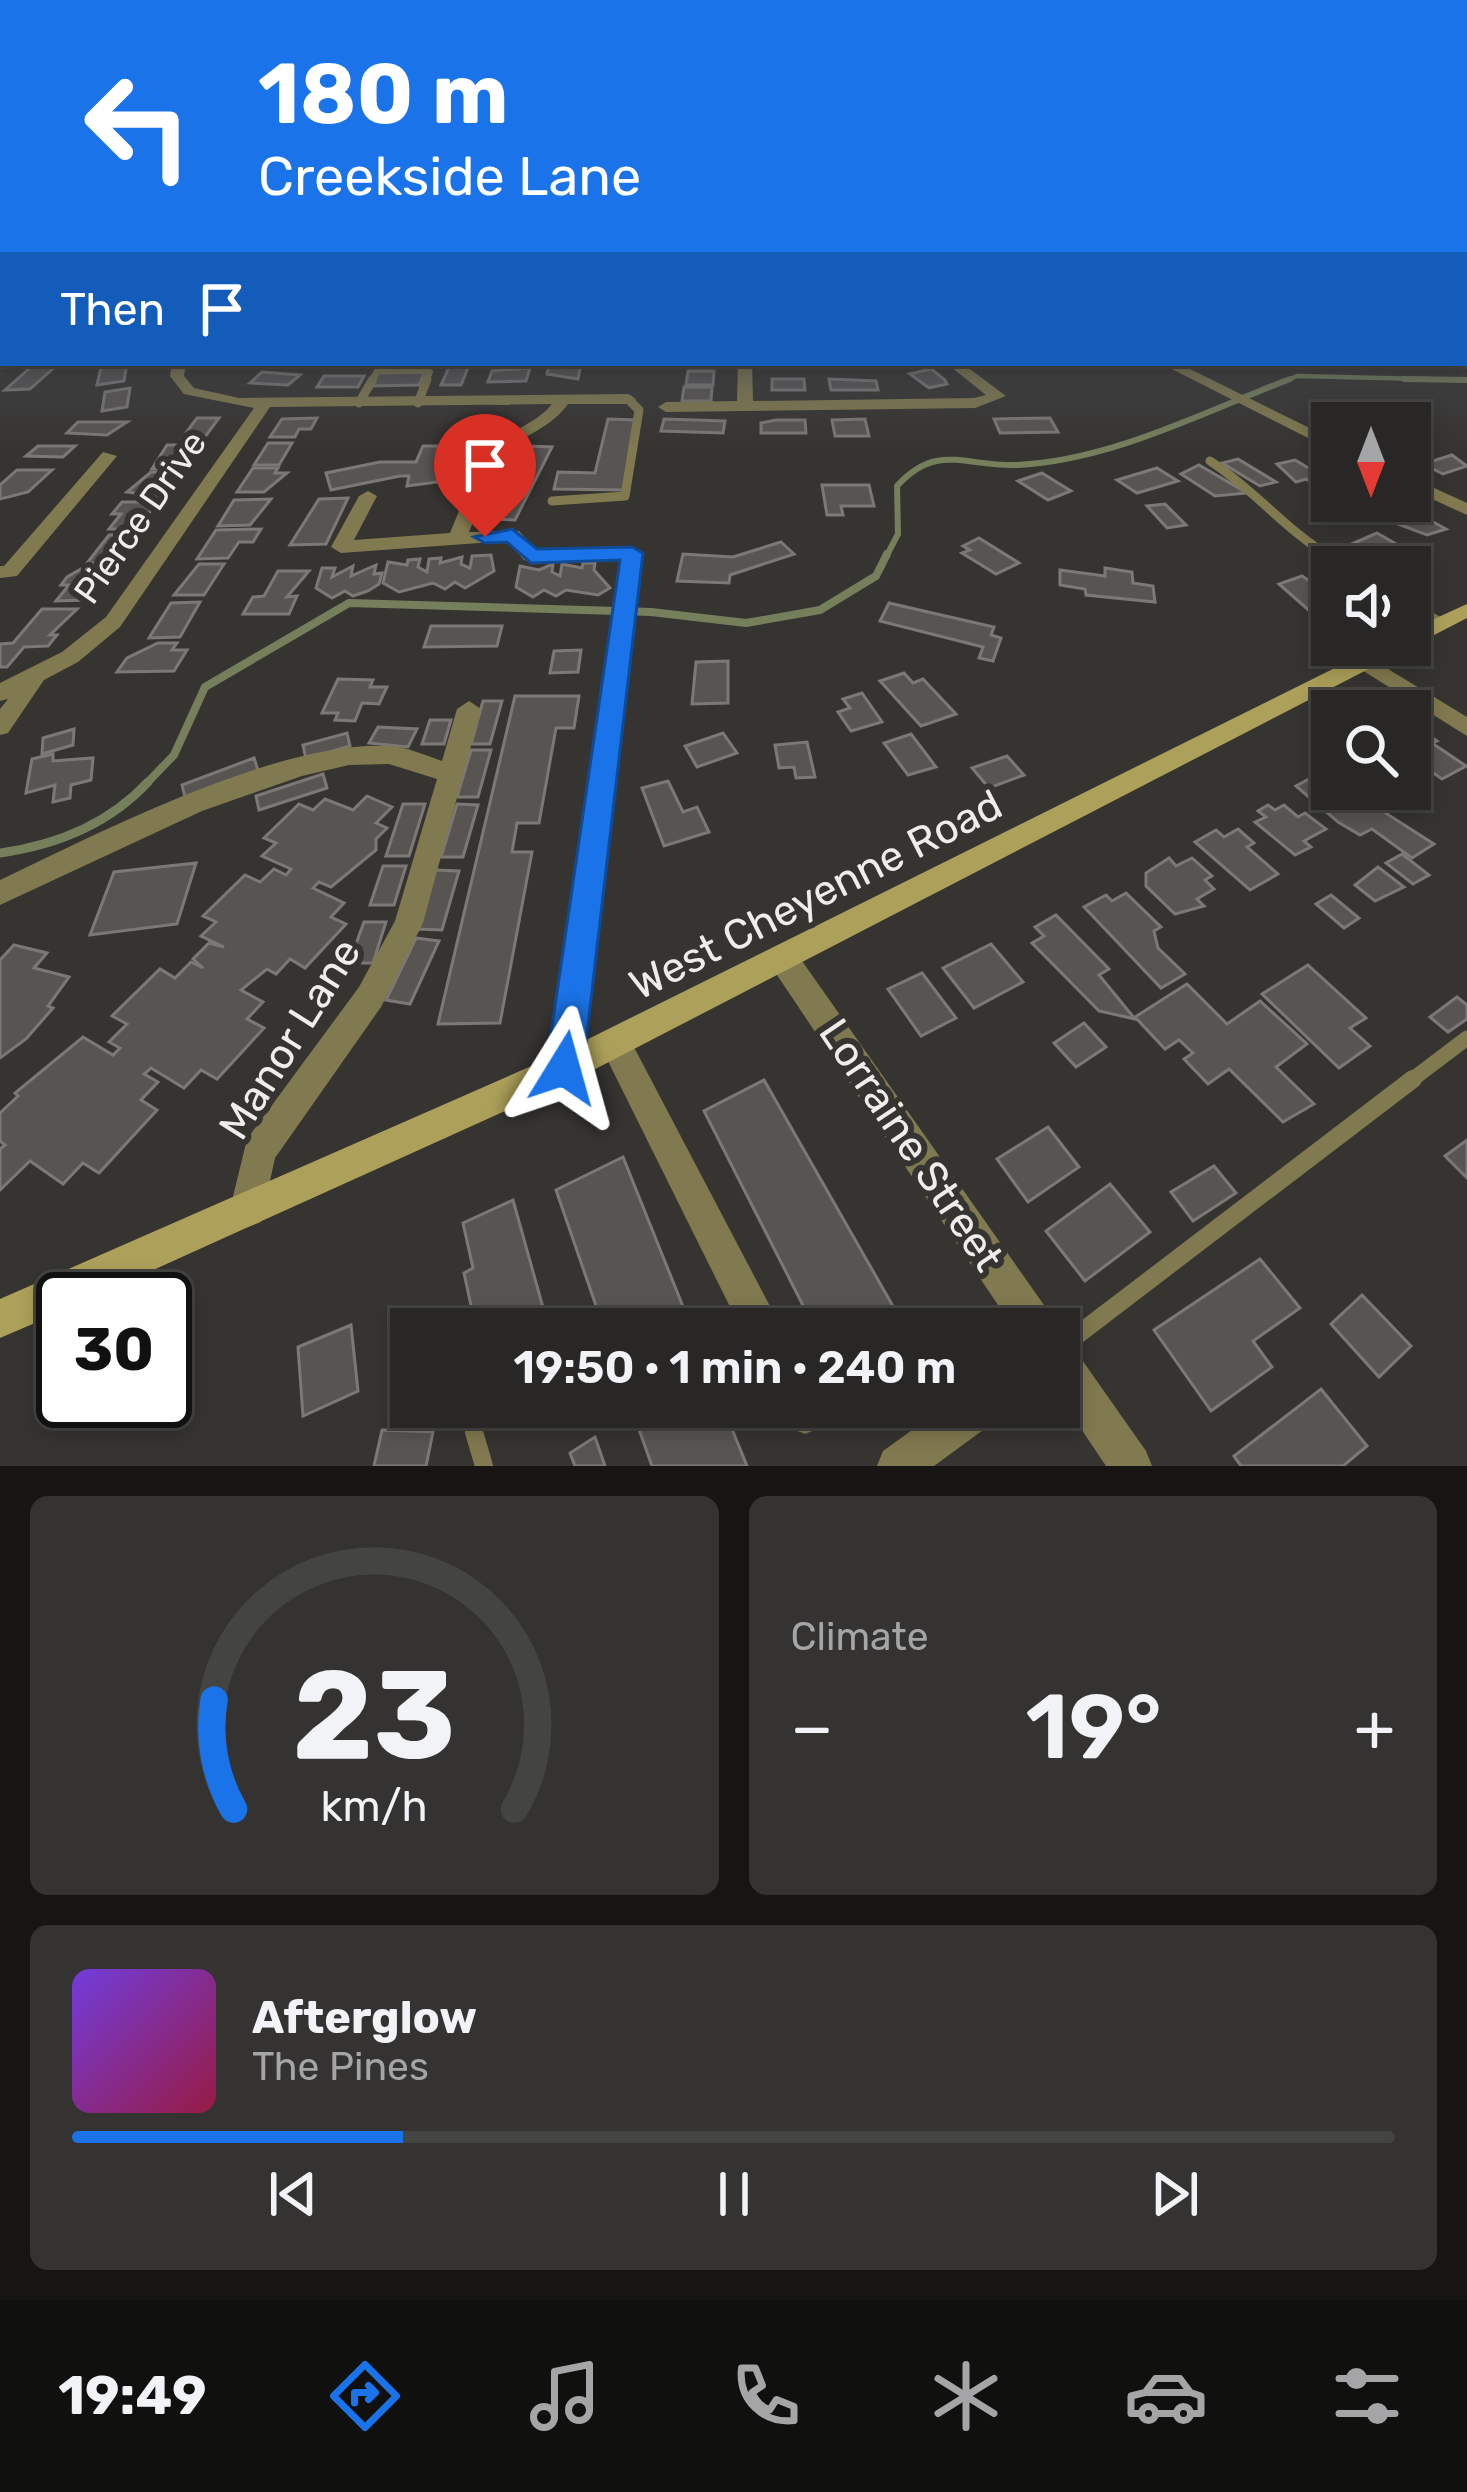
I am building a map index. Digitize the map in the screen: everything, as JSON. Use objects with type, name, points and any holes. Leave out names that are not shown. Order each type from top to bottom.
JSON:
[{"type":"main road","points":[[1431,628],[1467,610]]},
{"type":"main road","name":"West Cheyenne Road","points":[[0,1319],[564,1068],[1357,666]]},
{"type":"street","points":[[178,366],[177,376],[189,391],[219,400],[264,404],[628,399]]},
{"type":"street","points":[[745,366],[745,403]]},
{"type":"street","points":[[666,407],[975,403],[998,396],[956,366]]},
{"type":"street","points":[[1173,366],[1311,435]]},
{"type":"street","points":[[457,538],[494,459],[517,438],[546,426],[562,401]]},
{"type":"street","name":"Pierce Drive","points":[[0,693],[34,678],[113,622],[264,404]]},
{"type":"street","points":[[0,572],[10,572],[109,456]]},
{"type":"street","points":[[1431,492],[1467,510]]},
{"type":"street","points":[[368,496],[341,547],[512,535],[531,556],[632,553],[564,1068]]},
{"type":"street","points":[[1371,666],[1467,728]]},
{"type":"street","points":[[0,728],[34,678]]},
{"type":"street","name":"Manor Lane","points":[[248,1209],[259,1151],[390,964],[409,923],[469,709]]},
{"type":"street","points":[[0,893],[129,832],[300,767],[391,755],[451,775]]},
{"type":"street","name":"Lorraine Street","points":[[784,960],[1023,1308]]},
{"type":"street","points":[[615,1043],[751,1308]]},
{"type":"street","points":[[1080,1392],[1131,1466]]},
{"type":"street","points":[[898,1466],[950,1428]]},
{"type":"lane","points":[[359,403],[377,370],[424,370],[430,372],[418,403]]},
{"type":"lane","points":[[552,501],[600,502],[626,496],[639,410],[628,399]]},
{"type":"lane","points":[[1210,461],[1244,483],[1286,530],[1312,546]]},
{"type":"lane","points":[[1431,617],[1442,623]]},
{"type":"lane","points":[[1080,1333],[1467,1038]]},
{"type":"lane","points":[[474,1432],[484,1466]]},
{"type":"building","points":[[56,366],[30,389],[5,390],[31,367]]},
{"type":"building","points":[[126,366],[124,381],[97,385],[101,367]]},
{"type":"building","points":[[450,366],[469,366],[461,385],[441,385]]},
{"type":"building","points":[[549,366],[580,366],[578,379],[547,374]]},
{"type":"building","points":[[530,368],[526,381],[488,382],[492,371]]},
{"type":"building","points":[[931,369],[947,384],[929,388],[910,374]]},
{"type":"building","points":[[688,371],[714,371],[713,385],[686,385]]},
{"type":"building","points":[[262,372],[300,375],[288,385],[250,383]]},
{"type":"building","points":[[425,372],[419,385],[371,386],[378,373]]},
{"type":"building","points":[[324,376],[364,376],[358,387],[317,387]]},
{"type":"building","points":[[772,379],[804,379],[805,390],[772,390]]},
{"type":"building","points":[[829,379],[876,381],[878,390],[831,390]]},
{"type":"building","points":[[684,387],[712,387],[711,401],[682,401]]},
{"type":"building","points":[[130,388],[127,407],[102,411],[105,392]]},
{"type":"building","points":[[197,418],[219,418],[205,437],[182,438]]},
{"type":"building","points":[[317,418],[311,429],[299,429],[295,437],[270,437],[282,419]]},
{"type":"building","points":[[1050,418],[1058,432],[1000,433],[994,419]]},
{"type":"building","points":[[608,419],[637,420],[624,490],[554,489],[558,472],[595,473]]},
{"type":"building","points":[[664,419],[725,421],[723,433],[661,431]]},
{"type":"building","points":[[865,419],[869,436],[835,436],[832,420]]},
{"type":"building","points":[[805,420],[806,433],[761,433],[761,423]]},
{"type":"building","points":[[78,422],[127,422],[107,435],[67,433]]},
{"type":"building","points":[[268,443],[292,443],[279,465],[254,465]]},
{"type":"building","points":[[167,445],[194,445],[188,453],[196,453],[184,468],[152,469]]},
{"type":"building","points":[[38,446],[75,446],[63,457],[26,456]]},
{"type":"building","points":[[423,446],[470,446],[460,479],[407,486],[409,476],[400,476],[331,490],[326,473],[380,462],[416,462]]},
{"type":"building","points":[[552,447],[515,520],[472,518],[475,511],[488,512],[496,497],[485,497],[489,490],[503,491],[505,487],[492,486],[509,476],[497,476],[500,469],[514,466],[502,466],[505,460],[516,460],[508,456],[511,450]]},
{"type":"building","points":[[1452,455],[1467,466],[1443,474],[1431,468],[1431,462]]},
{"type":"building","points":[[1238,459],[1276,482],[1260,486],[1222,463]]},
{"type":"building","points":[[1295,460],[1311,470],[1311,482],[1296,482],[1277,464]]},
{"type":"building","points":[[1199,465],[1247,493],[1215,496],[1181,474]]},
{"type":"building","points":[[253,468],[278,468],[275,473],[287,473],[264,492],[237,492]]},
{"type":"building","points":[[1157,468],[1178,481],[1137,493],[1117,480]]},
{"type":"building","points":[[17,470],[52,470],[28,492],[0,499],[0,485]]},
{"type":"building","points":[[151,472],[181,472],[162,497],[127,492]]},
{"type":"building","points":[[1042,473],[1071,491],[1048,500],[1018,481]]},
{"type":"building","points":[[822,485],[869,485],[874,506],[841,506],[843,515],[827,515]]},
{"type":"building","points":[[348,498],[326,544],[290,545],[319,499]]},
{"type":"building","points":[[271,499],[250,525],[218,526],[234,500]]},
{"type":"building","points":[[122,502],[157,502],[137,529],[109,529],[121,514],[112,514]]},
{"type":"building","points":[[1165,504],[1186,525],[1167,528],[1147,506]]},
{"type":"building","points":[[1431,521],[1446,529],[1427,535],[1393,522]]},
{"type":"building","points":[[261,529],[253,542],[239,542],[228,558],[197,559],[216,530]]},
{"type":"building","points":[[1377,533],[1400,546],[1347,546]]},
{"type":"building","points":[[109,535],[135,535],[114,563],[87,563]]},
{"type":"building","points":[[979,538],[1019,563],[996,574],[962,553],[970,550],[963,546]]},
{"type":"building","points":[[781,542],[794,554],[730,575],[729,583],[677,581],[683,554],[733,557]]},
{"type":"building","points":[[491,555],[494,571],[465,588],[455,582],[445,589],[433,583],[399,592],[383,583],[388,562],[407,565],[408,560],[420,559],[418,567],[427,572],[429,559],[441,558],[440,563],[462,557],[461,564],[470,568],[472,556]]},
{"type":"building","points":[[583,563],[595,563],[594,570],[610,588],[598,595],[566,590],[556,596],[544,590],[533,597],[516,587],[520,566],[539,570],[553,564],[552,572],[560,576],[562,564],[582,568]]},
{"type":"building","points":[[199,564],[224,564],[204,595],[174,595]]},
{"type":"building","points":[[376,565],[374,574],[382,573],[379,584],[368,591],[353,596],[345,591],[332,598],[316,588],[322,568],[335,568],[332,577],[353,566],[351,576]]},
{"type":"building","points":[[111,568],[87,600],[56,601],[69,585],[61,585],[67,577],[81,569]]},
{"type":"building","points":[[1105,568],[1132,572],[1133,583],[1153,586],[1155,602],[1086,595],[1085,589],[1060,585],[1060,570],[1105,576]]},
{"type":"building","points":[[278,571],[309,571],[287,597],[297,596],[289,614],[243,614],[253,597],[264,596]]},
{"type":"building","points":[[1302,576],[1311,582],[1311,612],[1279,584]]},
{"type":"building","points":[[200,602],[180,637],[149,638],[171,603]]},
{"type":"building","points":[[889,603],[994,627],[991,635],[1001,638],[993,661],[979,658],[983,647],[880,621]]},
{"type":"building","points":[[42,609],[77,609],[50,635],[57,635],[48,646],[24,647],[7,667],[0,667],[0,644],[13,643]]},
{"type":"building","points":[[431,626],[502,626],[497,646],[424,647]]},
{"type":"building","points":[[158,643],[177,643],[172,650],[187,650],[174,671],[117,672],[127,658]]},
{"type":"building","points":[[581,650],[578,672],[550,673],[554,651]]},
{"type":"building","points":[[728,661],[728,703],[692,704],[696,662]]},
{"type":"building","points":[[904,673],[913,683],[923,679],[956,714],[921,726],[880,681]]},
{"type":"building","points":[[338,679],[373,680],[370,687],[387,687],[379,704],[362,703],[355,721],[335,720],[338,713],[322,713]]},
{"type":"building","points":[[862,693],[882,722],[851,731],[838,712],[850,708],[843,699]]},
{"type":"building","points":[[515,696],[579,696],[574,728],[556,728],[539,823],[517,823],[512,852],[532,852],[500,1023],[438,1024]]},
{"type":"building","points":[[483,701],[502,701],[490,744],[471,744]]},
{"type":"building","points":[[430,720],[451,720],[444,744],[422,744]]},
{"type":"building","points":[[378,727],[417,729],[408,747],[369,743]]},
{"type":"building","points":[[74,729],[73,745],[42,754],[43,738]]},
{"type":"building","points":[[347,733],[350,746],[306,759],[303,745]]},
{"type":"building","points":[[723,733],[737,753],[697,767],[685,746]]},
{"type":"building","points":[[911,734],[936,767],[908,775],[884,743]]},
{"type":"building","points":[[1431,737],[1437,741],[1432,743],[1466,766],[1442,779],[1431,771]]},
{"type":"building","points":[[807,742],[815,777],[796,778],[794,767],[779,768],[775,745]]},
{"type":"building","points":[[471,750],[491,750],[478,797],[457,797]]},
{"type":"building","points":[[53,754],[53,761],[93,758],[91,780],[71,785],[70,798],[53,802],[55,785],[26,793],[32,759]]},
{"type":"building","points":[[1007,756],[1024,775],[989,788],[972,768]]},
{"type":"building","points":[[254,758],[259,773],[186,801],[182,785]]},
{"type":"building","points":[[323,774],[327,788],[259,810],[256,796]]},
{"type":"building","points":[[1311,778],[1311,799],[1296,786]]},
{"type":"building","points":[[668,781],[683,812],[697,807],[709,832],[664,846],[642,788]]},
{"type":"building","points":[[367,796],[392,807],[376,823],[387,828],[376,839],[376,850],[331,887],[319,882],[313,888],[344,903],[331,917],[346,924],[305,968],[290,959],[276,974],[267,969],[241,990],[263,1002],[247,1019],[264,1028],[217,1079],[201,1070],[184,1088],[151,1068],[144,1074],[158,1082],[141,1100],[157,1110],[99,1173],[83,1163],[63,1184],[30,1161],[0,1190],[0,1149],[5,1145],[0,1141],[0,1113],[18,1096],[15,1093],[83,1037],[113,1055],[120,1048],[109,1042],[127,1024],[112,1016],[160,969],[175,978],[191,962],[203,968],[193,959],[209,943],[224,947],[201,936],[216,922],[203,916],[245,875],[260,882],[274,869],[286,875],[291,869],[262,856],[276,843],[264,838],[299,804],[313,810],[325,799],[353,810]]},
{"type":"building","points":[[403,804],[425,804],[409,856],[386,856]]},
{"type":"building","points":[[457,804],[478,805],[463,857],[441,857]]},
{"type":"building","points":[[1268,805],[1275,810],[1284,805],[1298,817],[1305,813],[1326,829],[1304,841],[1311,847],[1295,855],[1255,822],[1266,817],[1258,811]]},
{"type":"building","points":[[1324,810],[1381,810],[1434,844],[1412,858],[1372,829],[1360,835]]},
{"type":"building","points":[[1238,829],[1254,843],[1247,847],[1278,874],[1250,890],[1195,842],[1216,830],[1224,837]]},
{"type":"building","points":[[1402,854],[1429,875],[1413,884],[1386,863]]},
{"type":"building","points":[[1169,858],[1176,866],[1192,858],[1212,876],[1205,880],[1214,889],[1197,899],[1204,906],[1175,914],[1146,886],[1146,873]]},
{"type":"building","points":[[196,863],[177,924],[90,935],[114,872]]},
{"type":"building","points":[[383,866],[406,866],[394,905],[370,905]]},
{"type":"building","points":[[1378,867],[1404,887],[1375,901],[1355,885]]},
{"type":"building","points":[[435,870],[459,871],[442,930],[417,929]]},
{"type":"building","points":[[1126,893],[1161,927],[1154,931],[1158,948],[1185,974],[1161,988],[1084,907],[1106,895],[1112,901]]},
{"type":"building","points":[[1331,895],[1359,918],[1344,928],[1316,904]]},
{"type":"building","points":[[1056,915],[1109,969],[1099,975],[1135,1019],[1099,1011],[1032,943],[1044,936],[1035,927]]},
{"type":"building","points":[[364,922],[386,922],[373,963],[349,963]]},
{"type":"building","points":[[416,938],[439,941],[410,1004],[386,1000]]},
{"type":"building","points":[[991,944],[1023,982],[974,1008],[943,968]]},
{"type":"building","points":[[14,945],[47,953],[34,968],[69,977],[48,1006],[53,1008],[26,1039],[0,1058],[0,960]]},
{"type":"building","points":[[1308,965],[1366,1018],[1350,1028],[1370,1046],[1339,1068],[1262,994]]},
{"type":"building","points":[[922,973],[956,1018],[921,1036],[888,989]]},
{"type":"building","points":[[1187,984],[1227,1024],[1260,1001],[1307,1044],[1276,1067],[1314,1104],[1283,1122],[1229,1069],[1208,1084],[1184,1059],[1193,1053],[1179,1040],[1165,1049],[1135,1017]]},
{"type":"building","points":[[1457,997],[1467,1005],[1467,1019],[1448,1032],[1430,1017]]},
{"type":"building","points":[[1084,1023],[1106,1047],[1076,1067],[1054,1043]]},
{"type":"building","points":[[764,1080],[894,1308],[804,1308],[704,1111]]},
{"type":"building","points":[[1048,1127],[1079,1167],[1028,1202],[997,1159]]},
{"type":"building","points":[[1467,1140],[1467,1178],[1445,1156]]},
{"type":"building","points":[[623,1157],[684,1308],[597,1308],[556,1190]]},
{"type":"building","points":[[1214,1166],[1236,1193],[1193,1221],[1171,1192]]},
{"type":"building","points":[[1110,1184],[1150,1232],[1085,1281],[1046,1231]]},
{"type":"building","points":[[513,1200],[543,1308],[472,1308],[464,1273],[473,1268],[463,1223]]},
{"type":"building","points":[[1260,1259],[1300,1308],[1253,1341],[1272,1367],[1211,1411],[1154,1330]]},
{"type":"building","points":[[1362,1295],[1411,1346],[1379,1377],[1331,1324]]},
{"type":"building","points":[[351,1325],[358,1391],[303,1416],[298,1347]]},
{"type":"building","points":[[1321,1389],[1367,1446],[1343,1466],[1241,1466],[1234,1456]]},
{"type":"building","points":[[638,1428],[732,1428],[747,1466],[652,1466]]},
{"type":"building","points":[[382,1430],[433,1432],[426,1466],[374,1466]]},
{"type":"building","points":[[595,1437],[605,1466],[575,1466],[570,1453]]},
{"type":"waterway","points":[[886,557],[898,534],[897,486],[925,464],[953,460],[1017,465],[1087,455],[1290,379]]},
{"type":"waterway","points":[[1283,382],[1290,379]]},
{"type":"waterway","points":[[1290,379],[1467,380],[1404,379]]},
{"type":"waterway","points":[[147,783],[174,755],[205,687],[349,603],[651,612],[746,623],[820,610],[876,576],[887,554]]},
{"type":"waterway","points":[[0,853],[80,831],[116,810],[147,783]]},
{"type":"route","points":[[485,537],[512,535],[531,556],[632,553],[629,604],[614,679],[564,1068]]}]
